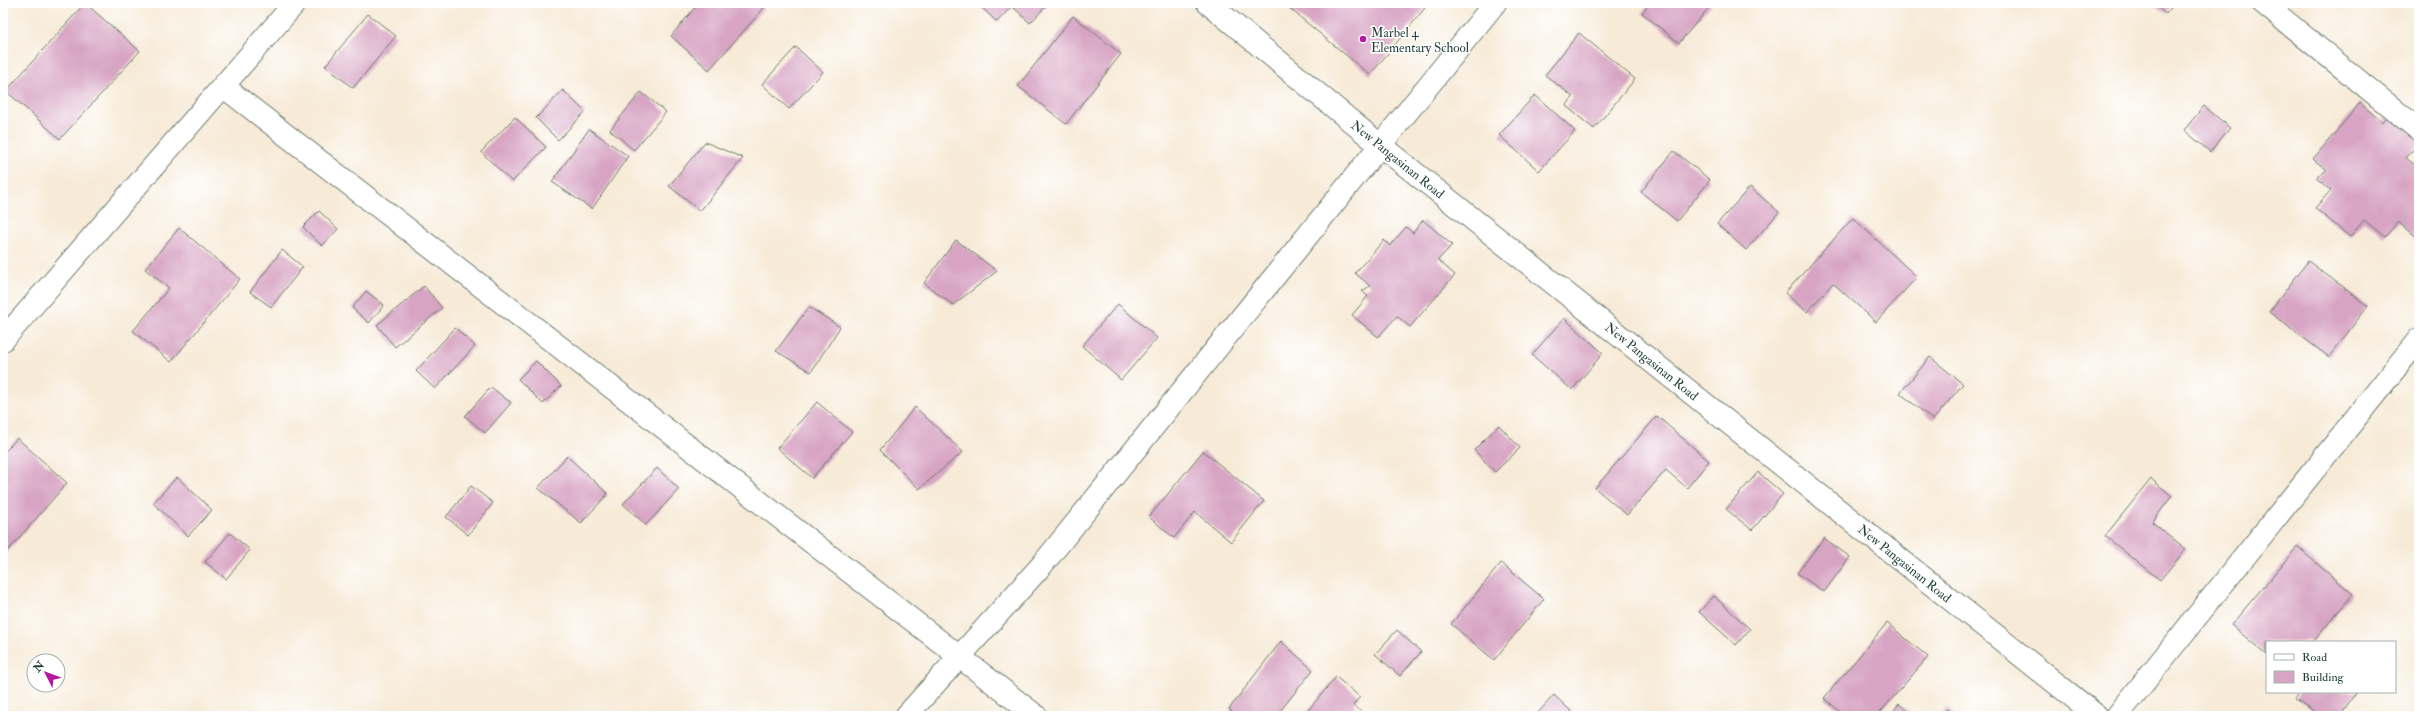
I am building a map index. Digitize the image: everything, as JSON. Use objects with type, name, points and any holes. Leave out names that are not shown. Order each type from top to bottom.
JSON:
[{"type":"street","points":[[3,340],[224,87],[295,3]]},
{"type":"street","name":"New Pangasinan Road","points":[[1208,3],[1381,146],[2097,716]]},
{"type":"street","points":[[906,716],[962,657],[1042,565],[1495,3]]},
{"type":"street","points":[[2263,3],[2419,130]]},
{"type":"street","points":[[224,87],[962,657],[1036,716]]},
{"type":"street","points":[[2117,716],[2419,339]]},
{"type":"building","points":[[85,3],[140,51],[60,139],[6,91]]},
{"type":"building","points":[[699,3],[759,3],[764,8],[709,70],[671,36]]},
{"type":"building","points":[[977,3],[1049,3],[1030,23],[1012,6],[997,22]]},
{"type":"building","name":"Marbel 4 Elementary School","points":[[1283,3],[1429,3],[1370,75]]},
{"type":"building","points":[[1650,3],[1712,4],[1679,43],[1642,13]]},
{"type":"building","points":[[2152,3],[2175,3],[2166,14]]},
{"type":"building","points":[[368,14],[396,36],[353,88],[325,66]]},
{"type":"building","points":[[1073,16],[1121,54],[1066,124],[1018,86]]},
{"type":"building","points":[[1579,33],[1635,79],[1594,129],[1566,106],[1573,97],[1545,75]]},
{"type":"building","points":[[796,47],[823,72],[789,109],[762,84]]},
{"type":"building","points":[[563,90],[585,112],[558,140],[536,118]]},
{"type":"building","points":[[641,92],[666,112],[634,150],[610,130]]},
{"type":"building","points":[[1535,95],[1575,131],[1539,171],[1499,135]]},
{"type":"building","points":[[2360,103],[2382,122],[2392,110],[2419,132],[2419,143],[2406,158],[2419,168],[2419,240],[2398,222],[2385,237],[2364,220],[2350,237],[2315,208],[2331,190],[2316,178],[2327,170],[2313,159]]},
{"type":"building","points":[[2204,106],[2230,128],[2210,152],[2184,130]]},
{"type":"building","points":[[515,117],[546,147],[512,182],[481,152]]},
{"type":"building","points":[[589,129],[628,156],[592,209],[552,182]]},
{"type":"building","points":[[705,142],[743,158],[700,211],[669,186]]},
{"type":"building","points":[[1674,151],[1710,180],[1677,221],[1641,192]]},
{"type":"building","points":[[1750,187],[1779,212],[1746,250],[1717,224]]},
{"type":"building","points":[[319,211],[338,229],[322,246],[303,227]]},
{"type":"building","points":[[1853,218],[1917,277],[1876,322],[1833,283],[1807,312],[1785,293]]},
{"type":"building","points":[[1423,220],[1452,245],[1438,260],[1455,275],[1410,327],[1397,316],[1378,337],[1352,315],[1368,296],[1362,291],[1370,286],[1355,273],[1384,240],[1390,246],[1406,227],[1413,233]]},
{"type":"building","points":[[179,228],[240,279],[171,362],[133,331],[169,288],[145,269]]},
{"type":"building","points":[[956,240],[997,271],[953,305],[924,283]]},
{"type":"building","points":[[282,250],[303,267],[271,307],[250,292]]},
{"type":"building","points":[[2308,261],[2368,306],[2329,357],[2269,312]]},
{"type":"building","points":[[424,286],[442,308],[395,347],[377,325]]},
{"type":"building","points":[[366,291],[384,305],[369,323],[352,308]]},
{"type":"building","points":[[1118,304],[1157,338],[1121,380],[1082,346]]},
{"type":"building","points":[[809,307],[840,327],[811,372],[776,351]]},
{"type":"building","points":[[1564,318],[1603,353],[1572,390],[1532,355]]},
{"type":"building","points":[[455,328],[475,346],[435,389],[416,371]]},
{"type":"building","points":[[1930,357],[1963,384],[1933,420],[1900,393]]},
{"type":"building","points":[[536,361],[561,386],[543,404],[518,379]]},
{"type":"building","points":[[491,387],[511,403],[485,433],[465,416]]},
{"type":"building","points":[[817,402],[852,432],[812,478],[777,448]]},
{"type":"building","points":[[915,407],[963,452],[919,489],[880,450]]},
{"type":"building","points":[[1657,416],[1709,461],[1687,488],[1666,470],[1627,515],[1595,488]]},
{"type":"building","points":[[1499,425],[1520,448],[1495,472],[1474,450]]},
{"type":"building","points":[[17,438],[67,483],[6,553],[3,551],[3,454]]},
{"type":"building","points":[[1203,451],[1264,501],[1231,542],[1195,512],[1174,538],[1149,517]]},
{"type":"building","points":[[567,456],[608,494],[581,523],[538,488]]},
{"type":"building","points":[[657,468],[679,489],[646,525],[623,504]]},
{"type":"building","points":[[1758,472],[1783,494],[1752,530],[1726,509]]},
{"type":"building","points":[[177,477],[212,510],[188,536],[153,503]]},
{"type":"building","points":[[2151,479],[2172,496],[2152,522],[2186,549],[2160,580],[2105,536]]},
{"type":"building","points":[[471,486],[493,503],[468,535],[446,517]]},
{"type":"building","points":[[230,533],[250,550],[226,579],[205,562]]},
{"type":"building","points":[[1824,538],[1850,557],[1824,592],[1797,573]]},
{"type":"building","points":[[2297,547],[2353,594],[2314,641],[2266,641],[2266,654],[2231,625]]},
{"type":"building","points":[[1501,563],[1544,599],[1494,660],[1451,624]]},
{"type":"building","points":[[1714,596],[1750,629],[1736,645],[1699,612]]},
{"type":"building","points":[[1887,623],[1928,657],[1877,716],[1845,716],[1824,698]]},
{"type":"building","points":[[1397,630],[1421,652],[1400,676],[1375,654]]},
{"type":"building","points":[[1281,641],[1313,670],[1276,716],[1237,716],[1229,709]]},
{"type":"building","points":[[1336,677],[1360,697],[1353,705],[1366,716],[1305,714]]},
{"type":"building","points":[[2299,693],[2355,693],[2340,716],[2322,716],[2295,699]]},
{"type":"building","points":[[1554,695],[1576,716],[1535,716]]},
{"type":"building","points":[[1899,704],[1914,716],[1889,716]]},
{"type":"building","points":[[1947,709],[1956,716],[1939,716]]},
{"type":"place","name":"Marbel 4 Elementary School","points":[[1363,39]]}]
